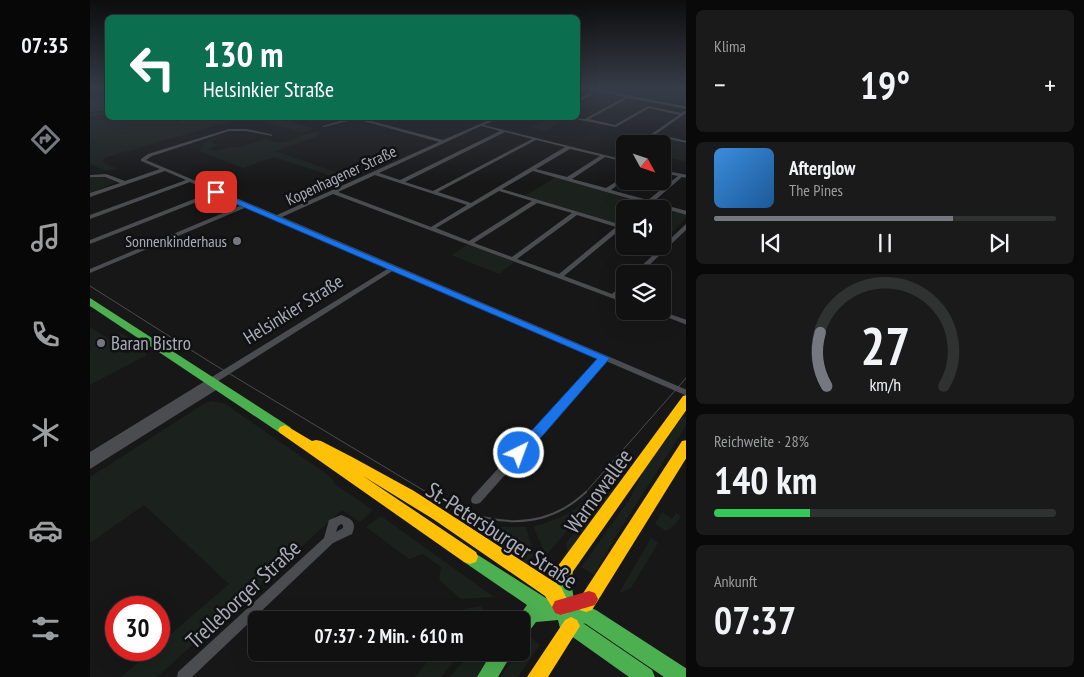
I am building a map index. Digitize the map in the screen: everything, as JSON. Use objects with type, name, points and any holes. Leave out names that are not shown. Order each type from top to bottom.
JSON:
[{"type":"main road","name":"St.-Petersburger Straße","points":[[90,302],[215,383],[550,611]]},
{"type":"main road","name":"Warnowallee","points":[[531,614],[566,569],[685,395]]},
{"type":"main road","name":"St.-Petersburger Straße","points":[[296,438],[346,459],[445,520],[550,589]]},
{"type":"main road","points":[[531,614],[550,611],[571,611],[589,599],[686,445]]},
{"type":"main road","points":[[537,677],[563,637],[571,611],[566,569]]},
{"type":"main road","points":[[550,589],[571,611],[645,677]]},
{"type":"main road","points":[[539,604],[571,611],[681,677]]},
{"type":"main road","points":[[487,677],[498,661]]},
{"type":"street","name":"Kopenhagener Straße","points":[[324,126],[345,121]]},
{"type":"street","name":"Kopenhagener Straße","points":[[365,121],[444,142]]},
{"type":"street","name":"Kopenhagener Straße","points":[[276,218],[490,121]]},
{"type":"street","points":[[588,121],[616,126],[625,121]]},
{"type":"street","points":[[652,135],[672,121]]},
{"type":"street","points":[[480,125],[616,159]]},
{"type":"street","name":"Helsinkier Straße","points":[[270,135],[246,130],[229,130],[143,160],[276,218],[312,237],[393,268],[604,358],[685,395]]},
{"type":"street","points":[[400,182],[504,131]]},
{"type":"street","points":[[433,193],[535,139]]},
{"type":"street","points":[[671,139],[686,142]]},
{"type":"street","points":[[431,229],[569,147]]},
{"type":"street","points":[[568,179],[604,156]]},
{"type":"street","points":[[532,169],[642,200]]},
{"type":"street","points":[[90,195],[163,170]]},
{"type":"street","points":[[374,173],[471,205]]},
{"type":"street","points":[[671,173],[684,176]]},
{"type":"street","points":[[90,176],[106,175],[125,183]]},
{"type":"street","points":[[652,200],[684,176]]},
{"type":"street","points":[[90,217],[188,181]]},
{"type":"street","points":[[607,190],[616,184]]},
{"type":"street","points":[[498,189],[616,225]]},
{"type":"street","points":[[90,242],[216,192]]},
{"type":"street","points":[[333,192],[616,297]]},
{"type":"street","points":[[469,243],[536,201]]},
{"type":"street","points":[[90,271],[246,205]]},
{"type":"street","points":[[671,209],[686,213]]},
{"type":"street","points":[[513,259],[576,213]]},
{"type":"street","points":[[671,237],[686,225]]},
{"type":"street","points":[[560,276],[616,232]]},
{"type":"street","points":[[644,265],[653,255]]},
{"type":"street","name":"Helsinkier Straße","points":[[104,452],[393,268]]},
{"type":"street","points":[[613,296],[616,293]]},
{"type":"street","points":[[671,317],[686,323]]},
{"type":"street","points":[[476,500],[604,358]]},
{"type":"street","points":[[90,457],[104,452]]},
{"type":"street","points":[[90,465],[104,452]]},
{"type":"street","name":"Trelleborger Straße","points":[[183,677],[330,540]]},
{"type":"shaded area","points":[[90,121],[233,121],[104,158],[103,162],[118,169],[106,171],[90,164]]},
{"type":"shaded area","points":[[259,121],[296,121],[291,122],[313,129],[302,133]]},
{"type":"shaded area","points":[[545,121],[564,121],[545,131],[531,127]]},
{"type":"shaded area","points":[[317,131],[320,133],[314,138],[275,151],[354,178],[347,181],[274,157],[243,168],[199,151],[207,140],[212,138],[219,139],[210,142],[218,145],[209,149],[216,151],[229,147],[240,147],[265,139],[278,143],[284,142]]},
{"type":"shaded area","points":[[671,140],[686,144],[686,162],[671,158]]},
{"type":"shaded area","points":[[98,176],[117,182],[90,193],[90,177]]},
{"type":"shaded area","points":[[556,177],[637,200],[616,200],[616,224],[525,196]]},
{"type":"shaded area","points":[[671,210],[686,214],[686,218],[671,233]]},
{"type":"shaded area","points":[[467,245],[515,262],[499,274],[451,255]]},
{"type":"shaded area","points":[[90,327],[109,339],[121,333],[135,342],[147,355],[90,385]]},
{"type":"shaded area","points":[[212,401],[224,403],[331,477],[335,484],[373,510],[360,522],[342,510],[157,677],[121,677],[139,661],[170,661],[170,635],[229,584],[144,505],[90,543],[90,477],[205,403]]},
{"type":"shaded area","points":[[683,416],[686,417],[686,426],[616,536],[594,575],[581,567],[629,500],[645,468]]},
{"type":"shaded area","points":[[606,482],[608,483],[548,553],[545,553],[533,526],[564,516],[590,498]]},
{"type":"shaded area","points":[[611,488],[614,490],[568,557],[566,543]]},
{"type":"shaded area","points":[[662,512],[672,519],[676,513],[681,516],[676,524],[666,531],[655,524]]},
{"type":"shaded area","points":[[381,516],[494,597],[461,599],[439,580],[441,567],[423,554],[409,559],[366,527]]},
{"type":"shaded area","points":[[451,516],[487,527],[526,527],[534,555],[526,567]]},
{"type":"shaded area","points":[[651,538],[658,543],[631,588],[619,593]]},
{"type":"shaded area","points":[[480,606],[485,611],[463,611],[464,609]]},
{"type":"shaded area","points":[[530,637],[540,645],[530,660]]},
{"type":"shaded area","points":[[428,661],[454,661],[441,677],[415,677]]},
{"type":"shaded area","points":[[463,661],[487,661],[476,677],[450,677]]},
{"type":"shaded area","points":[[511,661],[529,661],[518,677],[500,677]]},
{"type":"waterway","points":[[179,121],[187,123]]},
{"type":"tram line","points":[[90,286],[210,362],[428,493]]},
{"type":"tram line","points":[[586,492],[686,378]]},
{"type":"tram line","points":[[426,492],[466,512],[507,521],[528,520],[548,516],[567,506],[586,492]]},
{"type":"traffic: fast","points":[[90,301],[285,430]]},
{"type":"traffic: fast","points":[[470,557],[543,606]]},
{"type":"traffic: fast","points":[[565,569],[563,588],[568,618]]},
{"type":"traffic: fast","points":[[530,616],[539,604]]},
{"type":"traffic: fast","points":[[531,614],[563,611],[590,616]]},
{"type":"traffic: fast","points":[[585,613],[681,677]]},
{"type":"traffic: fast","points":[[566,622],[645,677]]},
{"type":"traffic: fast","points":[[487,677],[498,661]]},
{"type":"traffic: slow","points":[[561,575],[686,400]]},
{"type":"traffic: slow","points":[[285,430],[470,557]]},
{"type":"traffic: slow","points":[[316,445],[378,477],[468,534],[555,593]]},
{"type":"traffic: slow","points":[[586,604],[686,447]]},
{"type":"traffic: slow","points":[[550,589],[562,607]]},
{"type":"traffic: slow","points":[[537,677],[571,626]]},
{"type":"traffic: jam","points":[[561,607],[589,599]]},
{"type":"place","name":"Sonnenkinderhaus","points":[[237,241]]},
{"type":"place","name":"Baran Bistro","points":[[101,343]]},
{"type":"route","points":[[216,192],[604,358],[519,453]]}]
